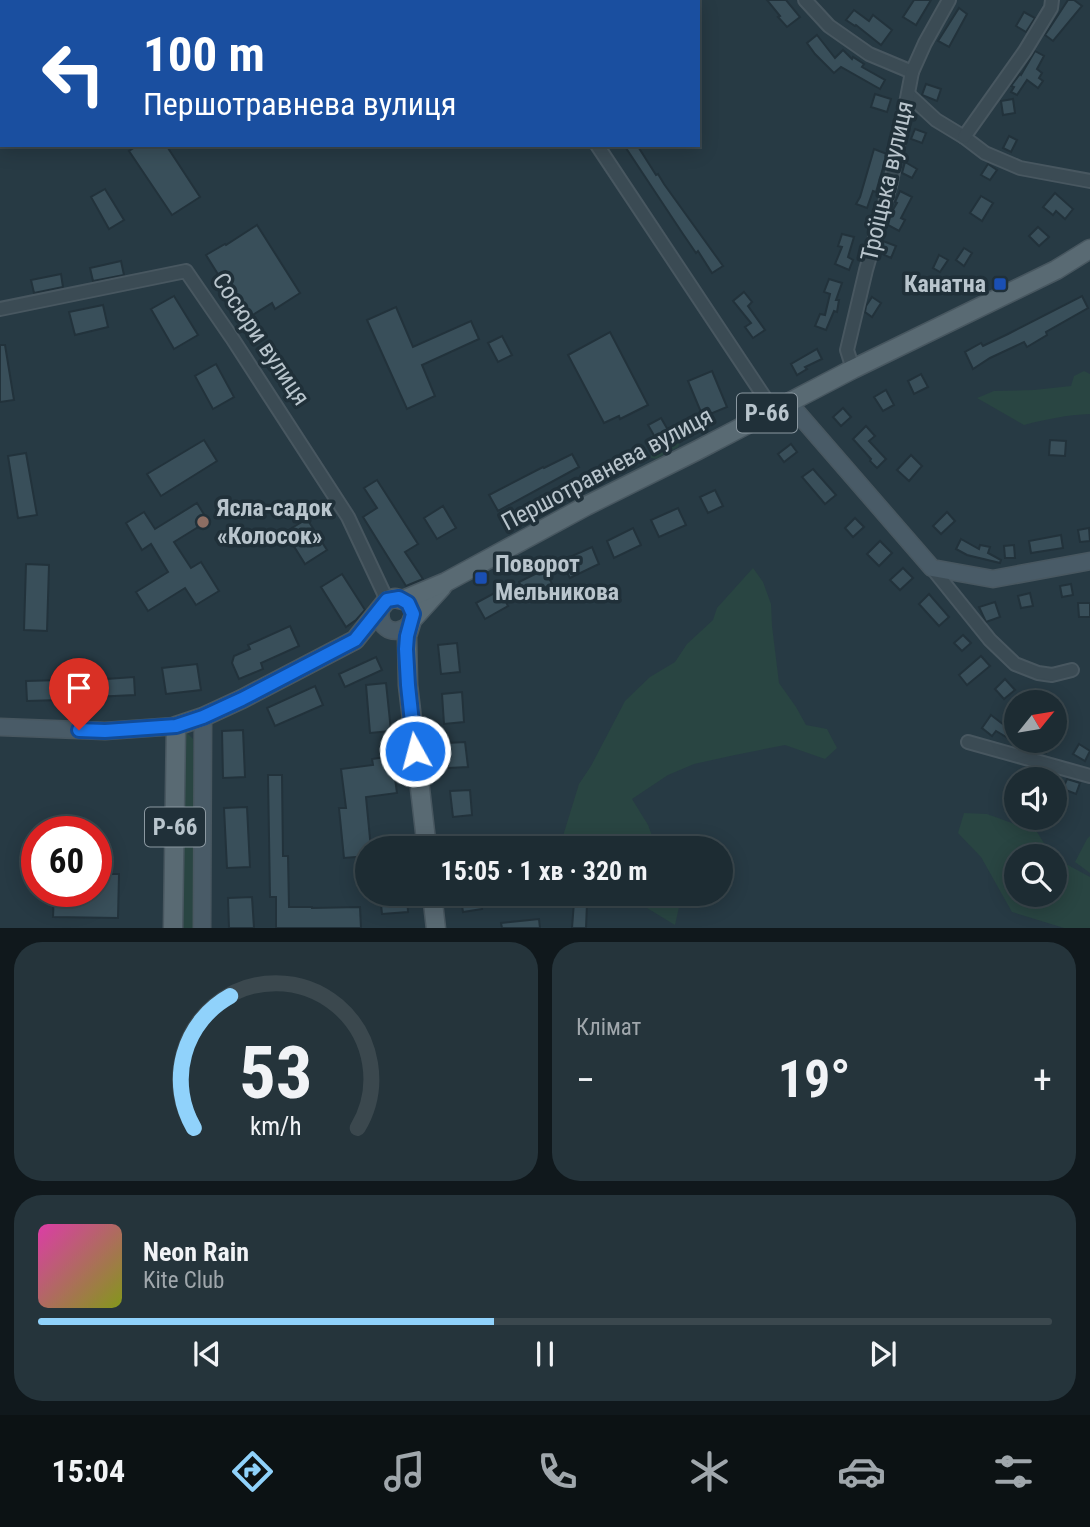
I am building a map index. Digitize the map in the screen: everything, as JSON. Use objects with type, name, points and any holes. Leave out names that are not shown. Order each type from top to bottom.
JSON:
[{"type":"main road","name":"Першотравнева вулиця","points":[[176,726],[242,699],[355,640],[391,601],[446,582],[780,406],[1056,270],[1090,248]]},
{"type":"main road","name":"Першотравнева вулиця","points":[[411,622],[446,582]]},
{"type":"main road","points":[[411,622],[406,649],[408,685],[425,836]]},
{"type":"main road","name":"Р-66","points":[[173,928],[176,726]]},
{"type":"main road","points":[[433,906],[436,928]]},
{"type":"street","points":[[804,0],[829,26],[869,54],[912,72]]},
{"type":"street","name":"Троїцька вулиця","points":[[853,369],[847,350],[891,183],[912,72],[948,0]]},
{"type":"street","points":[[964,137],[1025,51],[1051,8],[1052,0]]},
{"type":"street","points":[[908,94],[936,120],[985,153],[1020,168],[1090,181]]},
{"type":"street","points":[[598,147],[780,406],[932,568],[990,640],[1015,664],[1038,673],[1052,675],[1072,670]]},
{"type":"street","name":"Сосюри вулиця","points":[[0,310],[186,271],[348,517],[391,601]]},
{"type":"street","points":[[932,568],[993,579],[1090,561]]},
{"type":"street","points":[[388,629],[380,618],[380,608],[391,601],[411,608],[411,622]]},
{"type":"street","name":"Першотравнева вулиця","points":[[355,640],[388,629],[398,631],[411,622]]},
{"type":"street","points":[[202,928],[203,717]]},
{"type":"street","name":"Першотравнева вулиця","points":[[0,727],[105,731],[176,726]]},
{"type":"street","points":[[968,742],[1090,776]]},
{"type":"green space","points":[[1084,371],[1090,374],[1090,414],[1024,425],[977,398],[994,391],[1071,386],[1074,376]]},
{"type":"green space","points":[[675,438],[680,443],[678,447],[656,459],[651,458],[652,451]]},
{"type":"green space","points":[[753,568],[763,582],[771,604],[779,683],[806,725],[827,729],[837,748],[825,759],[785,745],[694,764],[668,775],[632,799],[652,836],[563,836],[579,784],[625,701],[650,677],[675,662],[687,644],[713,620],[717,608]]},
{"type":"green space","points":[[187,733],[193,739],[196,928],[178,928],[180,736]]},
{"type":"green space","points":[[964,813],[987,814],[1004,820],[1004,830],[1037,832],[1044,844],[1004,844],[1004,898],[981,857],[958,833]]},
{"type":"green space","points":[[1090,836],[1090,873],[1075,862]]},
{"type":"green space","points":[[1067,865],[1090,877],[1090,928],[1064,928],[1012,912],[1009,907],[1067,907]]},
{"type":"green space","points":[[644,906],[679,906],[675,925]]},
{"type":"building","points":[[767,0],[786,0],[800,17],[787,27]]},
{"type":"building","points":[[914,0],[931,0],[916,25],[903,17]]},
{"type":"building","points":[[1068,0],[1074,0],[1082,6],[1053,41],[1045,35]]},
{"type":"building","points":[[959,8],[967,14],[949,47],[938,41]]},
{"type":"building","points":[[854,10],[869,21],[873,15],[892,30],[881,45],[846,20]]},
{"type":"building","points":[[1024,12],[1035,18],[1026,32],[1016,26]]},
{"type":"building","points":[[817,35],[835,58],[843,50],[852,59],[853,57],[864,64],[862,67],[885,80],[880,89],[841,67],[834,73],[807,43]]},
{"type":"building","points":[[1035,51],[1044,56],[1037,69],[1042,73],[1039,78],[1043,81],[1038,88],[1027,80],[1017,95],[1011,92],[1014,87],[1011,86]]},
{"type":"building","points":[[926,84],[941,89],[937,101],[922,95]]},
{"type":"building","points":[[875,94],[891,99],[887,112],[871,107]]},
{"type":"building","points":[[1013,99],[1015,113],[1003,115],[1001,101]]},
{"type":"building","points":[[915,129],[926,133],[922,143],[911,139]]},
{"type":"building","points":[[1009,136],[1017,140],[1011,152],[1003,148]]},
{"type":"building","points":[[135,147],[167,147],[200,197],[172,215],[129,151]]},
{"type":"building","points":[[625,147],[638,147],[723,266],[712,273],[698,251],[696,253]]},
{"type":"building","points":[[874,149],[887,154],[876,192],[873,191],[867,208],[856,204]]},
{"type":"building","points":[[905,162],[917,169],[912,178],[902,173]]},
{"type":"building","points":[[988,164],[997,170],[990,180],[981,175]]},
{"type":"building","points":[[105,189],[124,220],[109,229],[91,197]]},
{"type":"building","points":[[900,191],[912,197],[901,218],[905,220],[899,231],[888,225]]},
{"type":"building","points":[[1055,193],[1073,209],[1065,219],[1056,211],[1053,215],[1043,207]]},
{"type":"building","points":[[981,196],[993,203],[982,221],[970,213]]},
{"type":"building","points":[[257,225],[300,293],[275,309],[272,303],[246,319],[206,255]]},
{"type":"building","points":[[1038,227],[1049,237],[1039,246],[1029,236]]},
{"type":"building","points":[[842,234],[854,237],[848,257],[853,260],[849,270],[835,264],[842,247],[838,246]]},
{"type":"building","points":[[883,241],[896,246],[891,258],[880,253]]},
{"type":"building","points":[[964,248],[972,253],[964,266],[956,260]]},
{"type":"building","points":[[939,255],[948,260],[940,272],[933,268]]},
{"type":"building","points":[[121,261],[124,275],[93,281],[90,268]]},
{"type":"building","points":[[61,274],[63,287],[34,293],[31,280]]},
{"type":"building","points":[[829,279],[842,283],[836,300],[839,300],[837,312],[834,311],[826,330],[815,326],[820,314],[825,315],[830,294],[824,292]]},
{"type":"building","points":[[744,292],[752,302],[748,306],[765,330],[753,338],[745,327],[751,323],[733,301]]},
{"type":"building","points":[[174,296],[198,335],[174,349],[151,309]]},
{"type":"building","points":[[1082,296],[1088,308],[1046,332],[1047,335],[1027,347],[1024,342],[973,369],[965,352],[981,343],[983,346]]},
{"type":"building","points":[[872,297],[881,303],[872,317],[865,312]]},
{"type":"building","points":[[103,305],[108,327],[75,335],[69,312]]},
{"type":"building","points":[[396,307],[413,347],[471,321],[479,339],[422,365],[435,396],[407,409],[367,320]]},
{"type":"building","points":[[610,332],[648,405],[620,419],[619,416],[604,423],[568,355]]},
{"type":"building","points":[[502,336],[512,355],[498,362],[488,343]]},
{"type":"building","points":[[0,345],[5,345],[14,400],[0,402]]},
{"type":"building","points":[[817,349],[822,359],[805,367],[807,369],[797,375],[791,364]]},
{"type":"building","points":[[216,364],[234,397],[213,409],[195,376]]},
{"type":"building","points":[[712,371],[727,407],[703,417],[688,381]]},
{"type":"building","points":[[921,374],[928,387],[914,394],[908,381]]},
{"type":"building","points":[[886,390],[894,405],[883,411],[874,397]]},
{"type":"building","points":[[843,408],[851,417],[841,426],[833,417]]},
{"type":"building","points":[[661,418],[672,437],[659,444],[648,425]]},
{"type":"building","points":[[866,426],[875,436],[869,441],[886,459],[877,468],[853,439]]},
{"type":"building","points":[[204,440],[217,461],[161,496],[147,474]]},
{"type":"building","points":[[1050,440],[1066,441],[1065,456],[1049,455]]},
{"type":"building","points":[[791,444],[797,452],[784,462],[778,454]]},
{"type":"building","points":[[26,453],[37,515],[18,518],[8,456]]},
{"type":"building","points":[[572,454],[579,467],[498,511],[489,495]]},
{"type":"building","points":[[911,455],[922,466],[909,481],[897,470]]},
{"type":"building","points":[[813,469],[836,495],[825,504],[802,477]]},
{"type":"building","points":[[377,480],[418,544],[405,552],[423,579],[406,586],[363,517],[377,508],[364,488]]},
{"type":"building","points":[[715,490],[723,506],[708,513],[700,497]]},
{"type":"building","points":[[197,503],[208,521],[174,542],[191,568],[201,562],[219,591],[196,605],[185,588],[148,611],[136,592],[168,572],[151,544],[142,550],[126,523],[144,512],[155,529]]},
{"type":"building","points":[[443,506],[456,528],[437,539],[424,518]]},
{"type":"building","points":[[678,508],[686,525],[659,537],[651,520]]},
{"type":"building","points":[[947,512],[955,521],[941,534],[933,526]]},
{"type":"building","points":[[855,518],[864,527],[853,537],[845,528]]},
{"type":"building","points":[[307,519],[327,550],[305,564],[285,532]]},
{"type":"building","points":[[633,528],[641,545],[614,558],[607,541]]},
{"type":"building","points":[[1089,528],[1090,541],[1080,542],[1078,530]]},
{"type":"building","points":[[1061,535],[1063,548],[1031,553],[1029,541]]},
{"type":"building","points":[[961,539],[979,549],[980,545],[990,547],[988,553],[1001,560],[1000,563],[967,555],[956,549]]},
{"type":"building","points":[[880,541],[892,553],[879,566],[867,554]]},
{"type":"building","points":[[1014,545],[1015,558],[1005,558],[1004,546]]},
{"type":"building","points":[[592,547],[599,564],[570,578],[561,561]]},
{"type":"building","points":[[26,564],[49,565],[47,631],[24,630]]},
{"type":"building","points":[[903,568],[913,578],[900,590],[890,580]]},
{"type":"building","points":[[545,569],[552,584],[526,597],[519,582]]},
{"type":"building","points":[[342,574],[365,610],[346,627],[321,587]]},
{"type":"building","points":[[1071,584],[1073,595],[1062,597],[1060,586]]},
{"type":"building","points":[[500,590],[508,606],[485,619],[476,603]]},
{"type":"building","points":[[1030,593],[1033,606],[1021,608],[1018,596]]},
{"type":"building","points":[[929,594],[949,617],[939,626],[919,604]]},
{"type":"building","points":[[995,602],[1000,617],[986,622],[979,607]]},
{"type":"building","points":[[1078,603],[1090,603],[1090,617],[1079,617]]},
{"type":"building","points":[[290,626],[299,646],[261,663],[263,669],[239,679],[232,663],[234,656],[250,649],[248,645]]},
{"type":"building","points":[[963,635],[971,643],[962,651],[954,643]]},
{"type":"building","points":[[457,643],[460,672],[441,674],[438,645]]},
{"type":"building","points":[[981,656],[990,666],[967,685],[959,675]]},
{"type":"building","points":[[376,657],[382,670],[345,687],[339,674]]},
{"type":"building","points":[[197,664],[201,690],[166,694],[162,668]]},
{"type":"building","points":[[134,677],[135,695],[93,697],[92,680]]},
{"type":"building","points":[[1005,679],[1015,690],[1004,690],[1004,699],[995,689]]},
{"type":"building","points":[[60,680],[60,700],[27,701],[26,681]]},
{"type":"building","points":[[386,683],[391,731],[370,733],[366,685]]},
{"type":"building","points":[[315,686],[323,705],[275,726],[267,708]]},
{"type":"building","points":[[462,692],[464,722],[444,724],[442,694]]},
{"type":"building","points":[[991,715],[1004,725],[1004,736],[996,731],[992,736],[982,728]]},
{"type":"building","points":[[243,730],[245,777],[223,778],[222,731]]},
{"type":"building","points":[[465,742],[468,767],[448,768],[446,743]]},
{"type":"building","points":[[1079,744],[1090,751],[1085,761],[1073,754]]},
{"type":"building","points":[[392,756],[397,793],[366,797],[370,836],[355,836],[355,857],[344,858],[339,808],[346,808],[341,769],[373,765],[372,759]]},
{"type":"building","points":[[268,775],[282,775],[283,856],[288,856],[289,907],[360,907],[361,928],[276,928],[276,897],[270,897]]},
{"type":"building","points":[[1067,779],[1080,783],[1076,794],[1067,791]]},
{"type":"building","points":[[470,790],[472,815],[453,817],[450,791]]},
{"type":"building","points":[[247,807],[250,867],[227,868],[224,808]]},
{"type":"building","points":[[112,874],[119,874],[118,918],[53,917],[53,907],[112,907]]},
{"type":"building","points":[[252,897],[254,928],[229,928],[228,898]]},
{"type":"building","points":[[381,906],[408,906],[408,912],[382,914]]},
{"type":"building","points":[[462,906],[482,906],[482,909],[463,912]]},
{"type":"building","points":[[574,906],[587,906],[586,928],[572,928]]},
{"type":"building","points":[[539,919],[540,928],[502,928],[501,923]]},
{"type":"place","name":"Канатна","points":[[1000,284]]},
{"type":"place","name":"Ясла-садок «Колосок»","points":[[203,522]]},
{"type":"place","name":"Поворот Мельникова","points":[[481,578]]},
{"type":"route","points":[[79,730],[176,726],[192,722],[355,640],[387,600],[399,598],[408,603],[413,614],[406,649],[415,751]]}]
